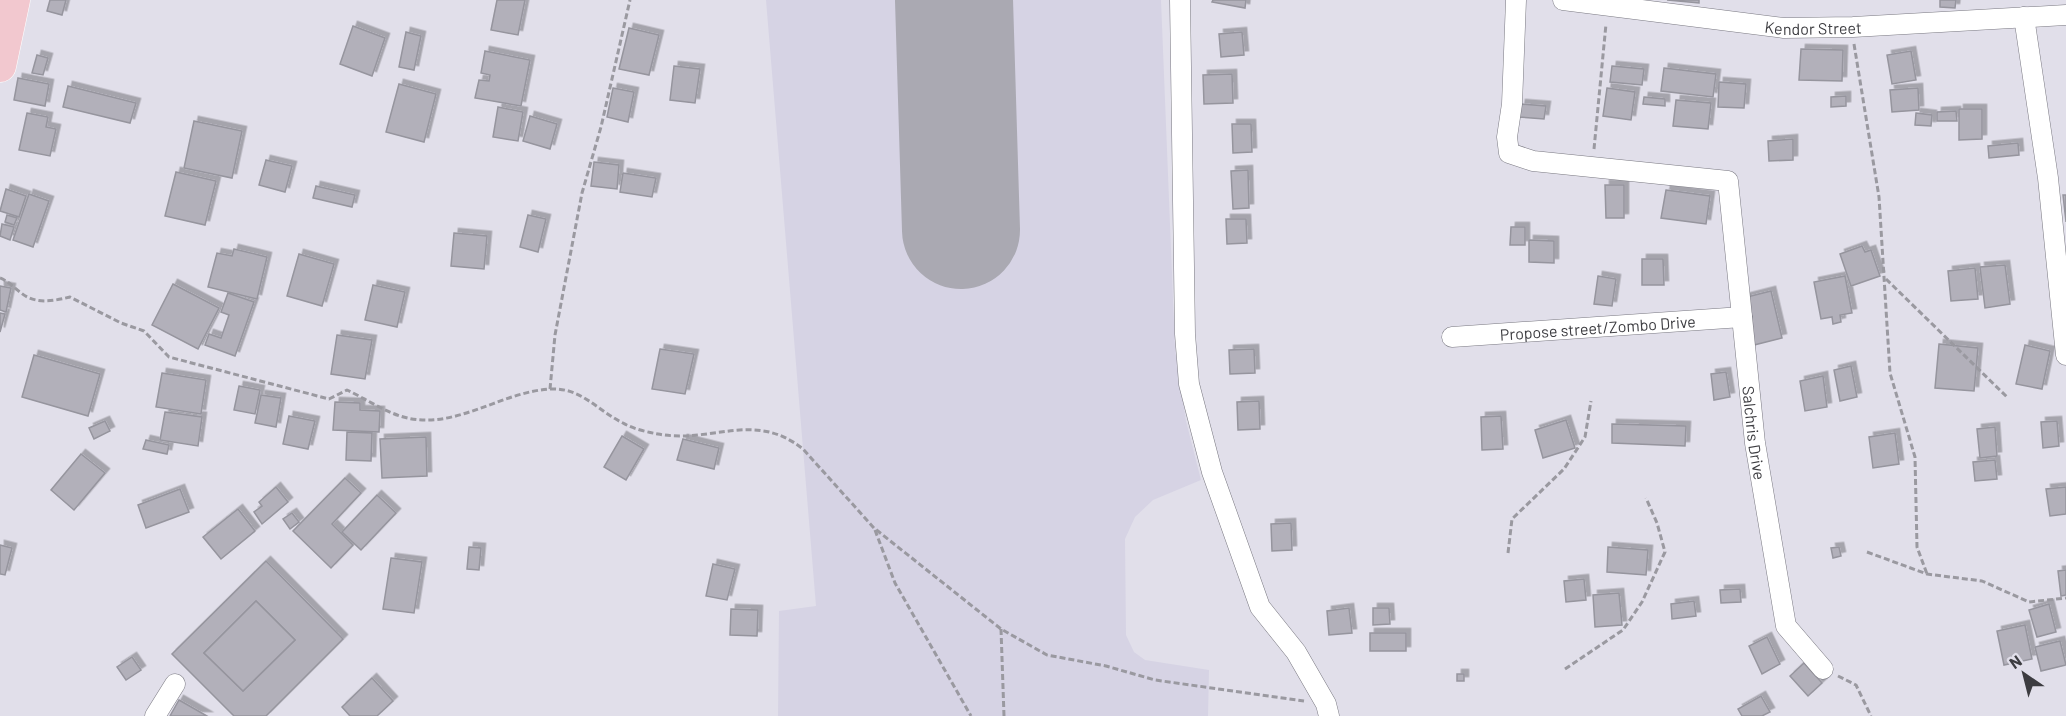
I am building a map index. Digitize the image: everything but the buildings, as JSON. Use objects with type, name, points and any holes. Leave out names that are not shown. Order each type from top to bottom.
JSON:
[{"type":"highway","points":[[0,66],[14,0]]},
{"type":"street","points":[[1180,0],[1185,334],[1189,384],[1212,472],[1260,607],[1296,652],[1328,710]]},
{"type":"street","points":[[1516,0],[1512,104],[1507,137],[1509,153],[1533,161],[1592,165]]},
{"type":"street","name":"Kendor Street","points":[[1563,0],[1784,28],[1853,27],[2066,15]]},
{"type":"street","points":[[2024,17],[2048,178],[2066,355]]},
{"type":"street","name":"Salchris Drive","points":[[1592,165],[1728,181],[1755,444],[1786,626],[1823,669]]},
{"type":"street","name":"Propose street/Zombo Drive","points":[[1452,337],[1742,317]]},
{"type":"street","points":[[155,716],[175,684]]},
{"type":"path","points":[[550,389],[555,335],[582,193],[601,127],[630,0]]},
{"type":"path","points":[[1592,165],[1607,6]]},
{"type":"path","points":[[1853,27],[1857,72],[1879,197],[1890,374],[1915,457],[1917,547],[1927,574]]},
{"type":"path","points":[[0,278],[8,281],[22,295],[46,303],[70,297],[121,323],[144,331],[169,357],[329,399],[347,390],[400,416],[438,421],[530,392],[564,389],[587,398],[625,425],[659,434],[689,436],[724,433],[745,428],[763,429],[790,439],[824,470],[874,528],[1001,629],[1047,655],[1106,666],[1155,680],[1328,710]]},
{"type":"path","points":[[1885,278],[2007,397]]},
{"type":"path","points":[[1508,553],[1512,519],[1564,469],[1585,436],[1591,401]]},
{"type":"path","points":[[1566,669],[1623,630],[1642,602],[1665,552],[1657,523],[1646,498]]},
{"type":"path","points":[[874,528],[895,583],[971,716]]},
{"type":"path","points":[[1867,552],[1927,574],[1982,581],[2029,602],[2066,598]]},
{"type":"path","points":[[1001,629],[1004,716]]},
{"type":"path","points":[[1823,669],[1856,685],[1871,716]]},
{"type":"shaded area","points":[[766,0],[1161,0],[1175,349],[1186,421],[1201,480],[1153,500],[1135,517],[1125,539],[1126,635],[1134,652],[1145,660],[1209,670],[1208,716],[778,716],[779,611],[816,606]]},
{"type":"runway","points":[[954,0],[961,230]]}]
